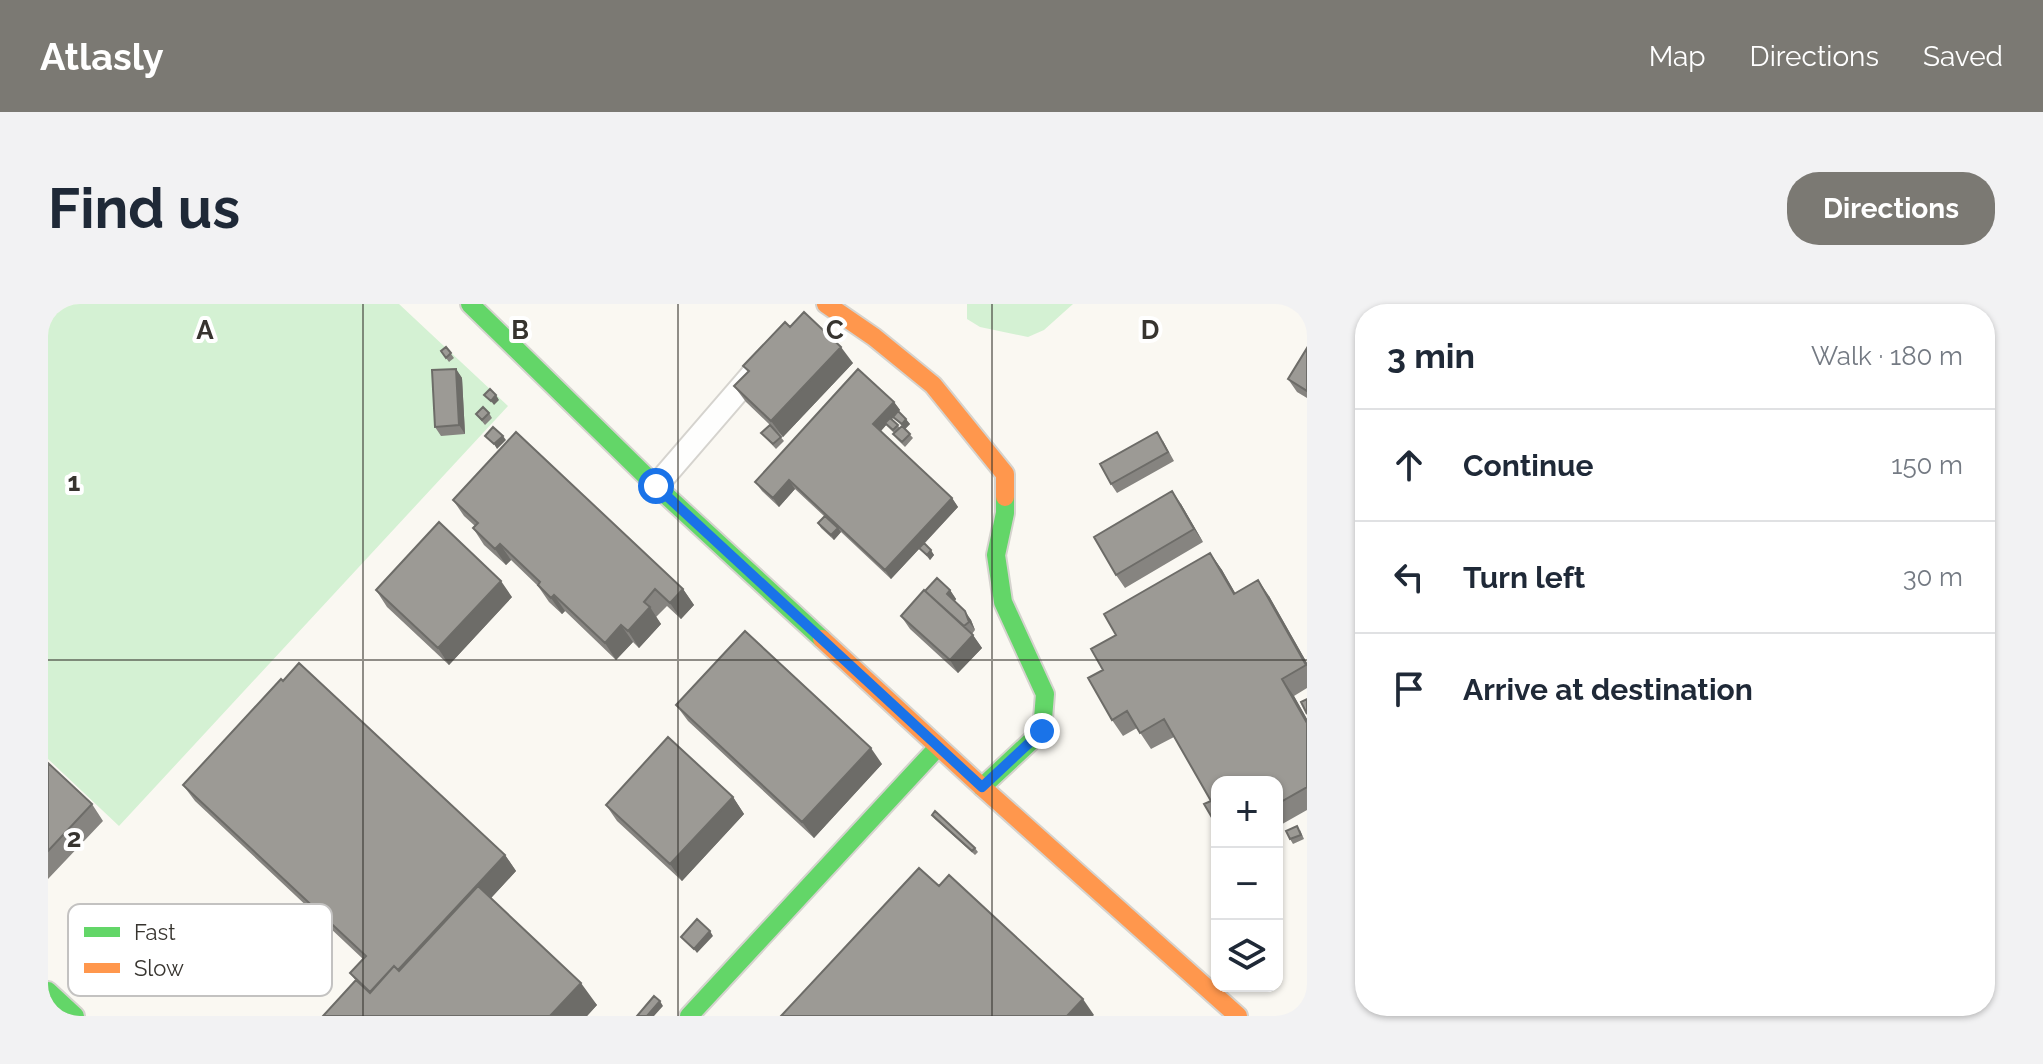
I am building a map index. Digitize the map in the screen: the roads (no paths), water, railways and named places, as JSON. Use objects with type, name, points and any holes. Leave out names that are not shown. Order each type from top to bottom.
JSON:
[{"type":"street","points":[[470,304],[656,486],[938,747],[1238,1016]]},
{"type":"street","points":[[826,304],[874,337],[933,385],[1005,474],[1005,513],[996,555],[1003,602],[1045,694],[1042,731],[982,787]]},
{"type":"street","points":[[656,486],[773,350]]},
{"type":"street","points":[[689,1016],[938,747]]},
{"type":"street","points":[[48,991],[75,1016]]}]
